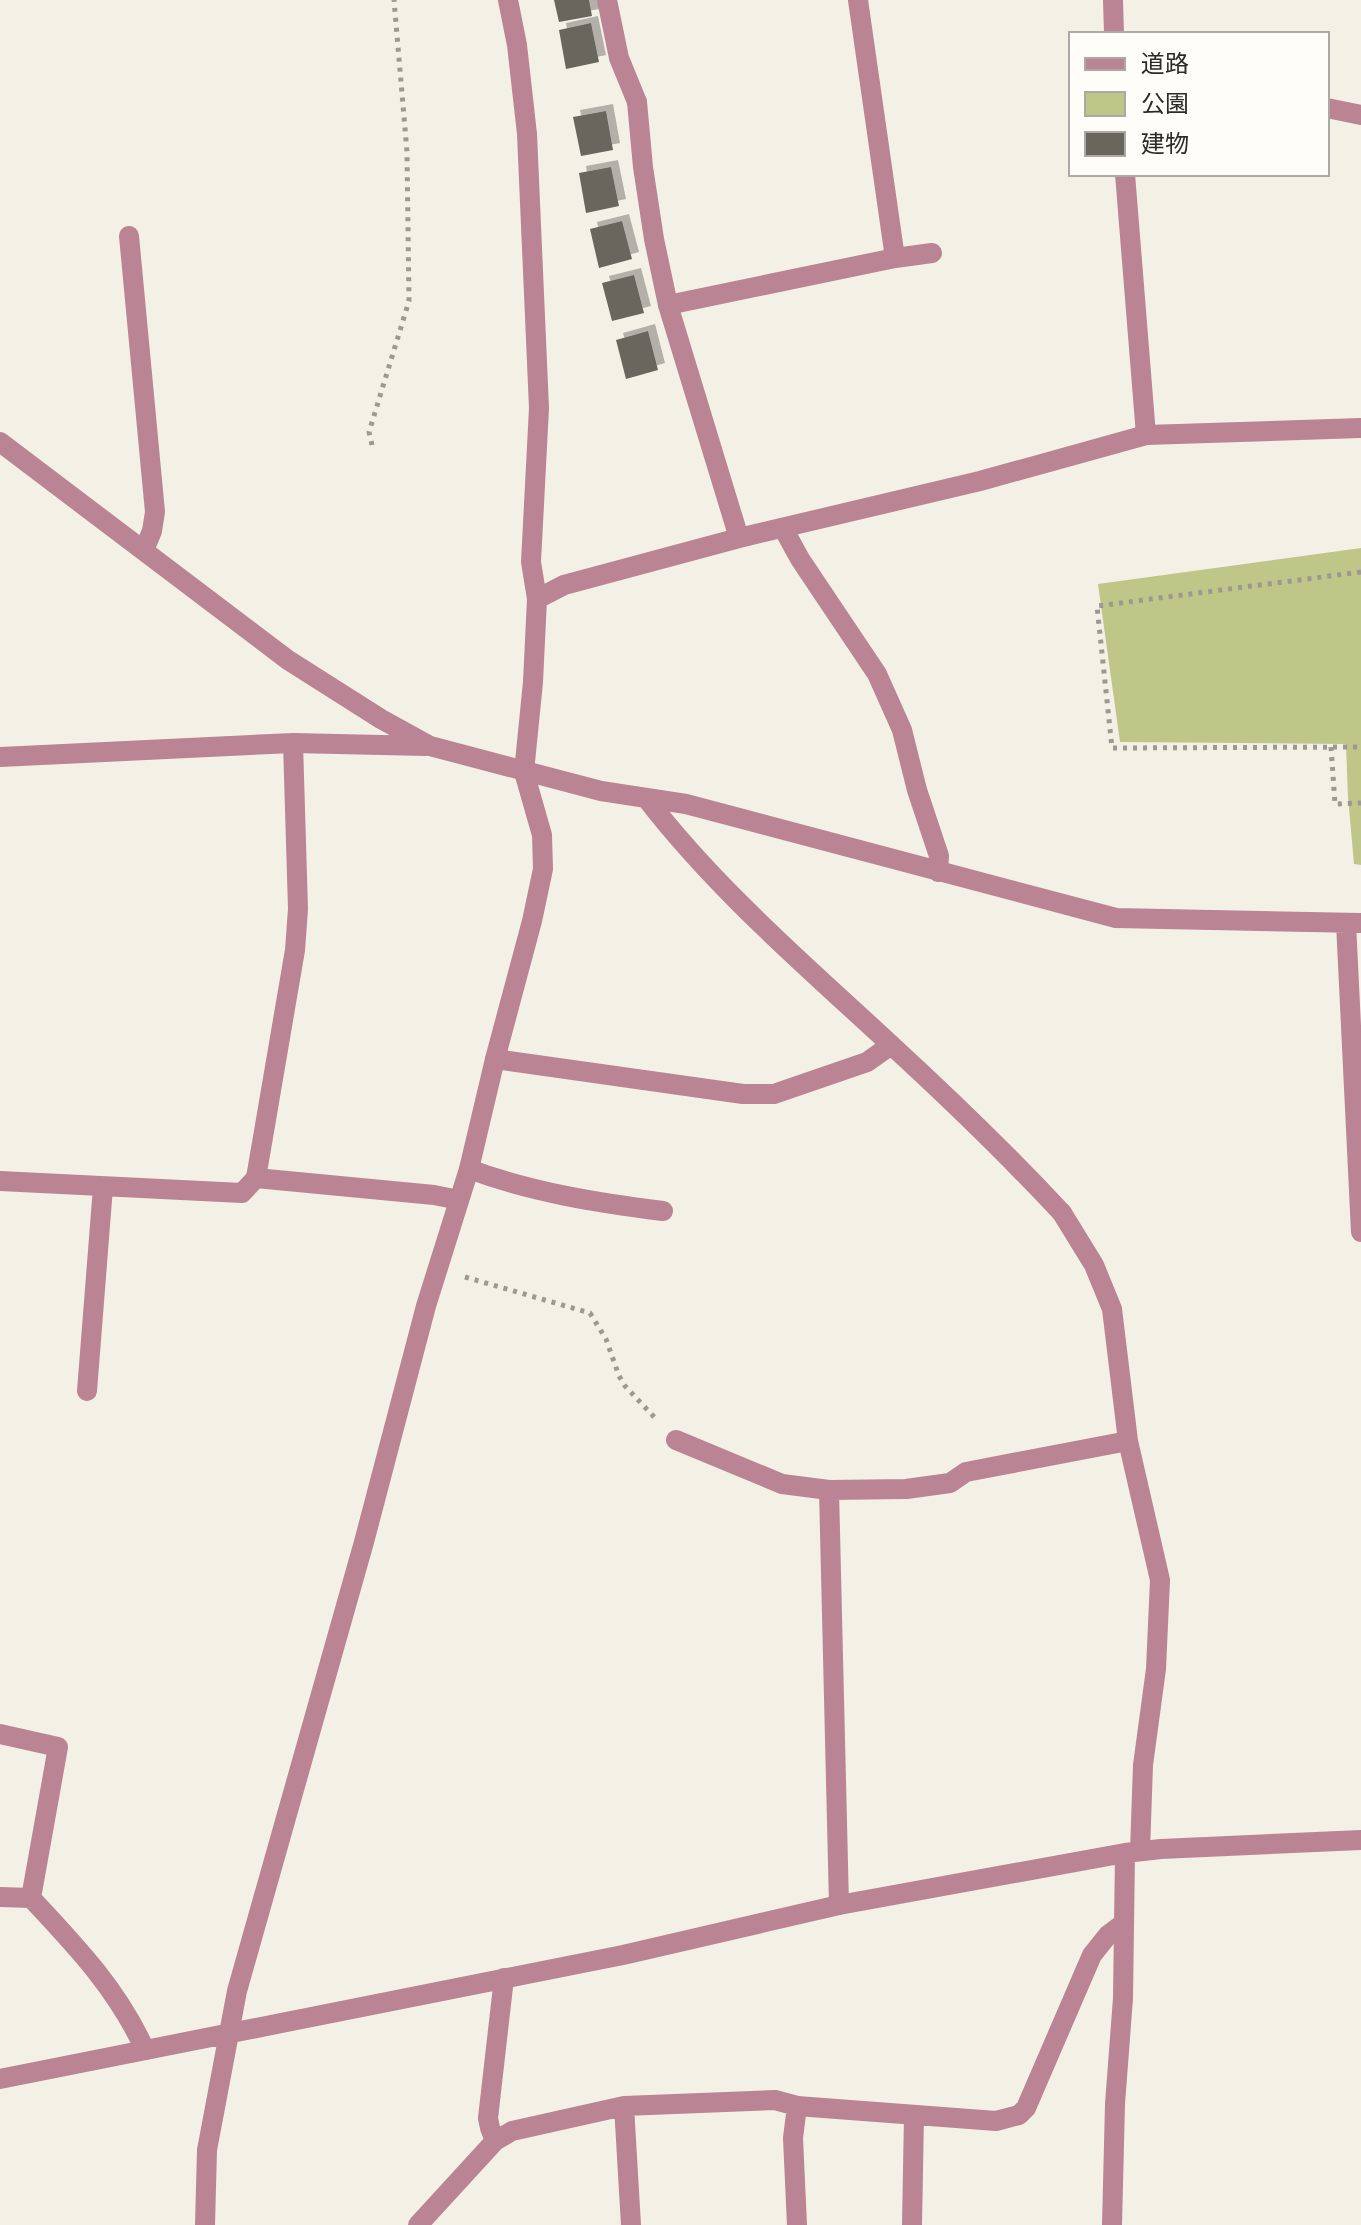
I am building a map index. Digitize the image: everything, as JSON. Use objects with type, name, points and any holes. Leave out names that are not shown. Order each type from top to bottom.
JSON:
[{"type":"street","points":[[205,2225],[207,2150],[237,1991],[364,1542],[422,1320],[469,1169],[543,869],[542,835],[524,772],[537,599],[531,562],[539,408],[528,149],[523,86],[508,0]]},
{"type":"street","points":[[607,0],[619,58],[637,102],[643,167],[668,305],[739,538]]},
{"type":"street","points":[[858,0],[895,258]]},
{"type":"street","points":[[1113,0],[1114,32]]},
{"type":"street","points":[[1329,108],[1361,115]]},
{"type":"street","points":[[1125,176],[1146,435]]},
{"type":"street","points":[[129,236],[155,512],[152,531],[144,550]]},
{"type":"street","points":[[668,305],[932,253]]},
{"type":"street","points":[[537,599],[564,585],[739,538],[980,481],[1146,435],[1361,428]]},
{"type":"street","points":[[0,442],[288,660],[430,746],[601,791],[686,804],[1116,918],[1354,923],[1361,1232]]},
{"type":"street","points":[[783,528],[800,559],[877,674],[902,730],[917,790],[939,856],[938,872]]},
{"type":"street","points":[[0,757],[293,743],[430,746]]},
{"type":"street","points":[[0,1181],[242,1193],[256,1178],[296,936],[298,909],[293,743]]},
{"type":"street","points":[[646,798],[669,828],[745,908],[990,1137],[1062,1213],[1094,1265],[1112,1309],[1128,1441],[1160,1580],[1156,1669],[1124,1923],[1112,2225]]},
{"type":"street","points":[[495,1059],[743,1094],[774,1094],[867,1062],[891,1045]]},
{"type":"street","points":[[469,1169],[501,1181],[663,1211]]},
{"type":"street","points":[[256,1178],[459,1200]]},
{"type":"street","points":[[87,1391],[103,1187]]},
{"type":"street","points":[[676,1440],[782,1484],[829,1490],[906,1489],[950,1483],[966,1472],[1128,1441]]},
{"type":"street","points":[[829,1490],[839,1905]]},
{"type":"street","points":[[0,1734],[58,1747],[31,1898]]},
{"type":"street","points":[[0,2079],[623,1955],[839,1905],[1133,1852],[1361,1840]]},
{"type":"street","points":[[0,1897],[31,1898],[93,1964],[134,2025],[145,2050]]},
{"type":"street","points":[[418,2225],[495,2141],[512,2131],[624,2106],[775,2100],[797,2106],[996,2121],[1019,2115],[1026,2108],[1092,1955],[1108,1935],[1124,1923]]},
{"type":"street","points":[[495,2141],[488,2118],[504,1978]]},
{"type":"street","points":[[624,2106],[631,2225]]},
{"type":"street","points":[[797,2106],[793,2138],[797,2225]]},
{"type":"street","points":[[912,2225],[914,2115]]},
{"type":"path","points":[[372,445],[369,432],[409,301],[407,152],[394,0]]},
{"type":"path","points":[[1361,572],[1097,606],[1112,748],[1361,747]]},
{"type":"path","points":[[1331,747],[1335,804],[1361,803]]},
{"type":"path","points":[[437,1269],[590,1313],[606,1339],[625,1386],[676,1440]]},
{"type":"green space","points":[[1361,548],[1361,865],[1354,864],[1346,744],[1120,742],[1098,584]]},
{"type":"building","points":[[554,0],[589,0],[592,16],[559,22]]},
{"type":"building","points":[[591,23],[599,62],[566,69],[559,30]]},
{"type":"building","points":[[606,111],[613,150],[581,156],[573,117]]},
{"type":"building","points":[[611,167],[619,206],[586,213],[579,173]]},
{"type":"building","points":[[622,221],[632,259],[599,268],[590,229]]},
{"type":"building","points":[[634,275],[644,313],[612,321],[602,283]]},
{"type":"building","points":[[648,331],[658,370],[626,379],[616,340]]}]
